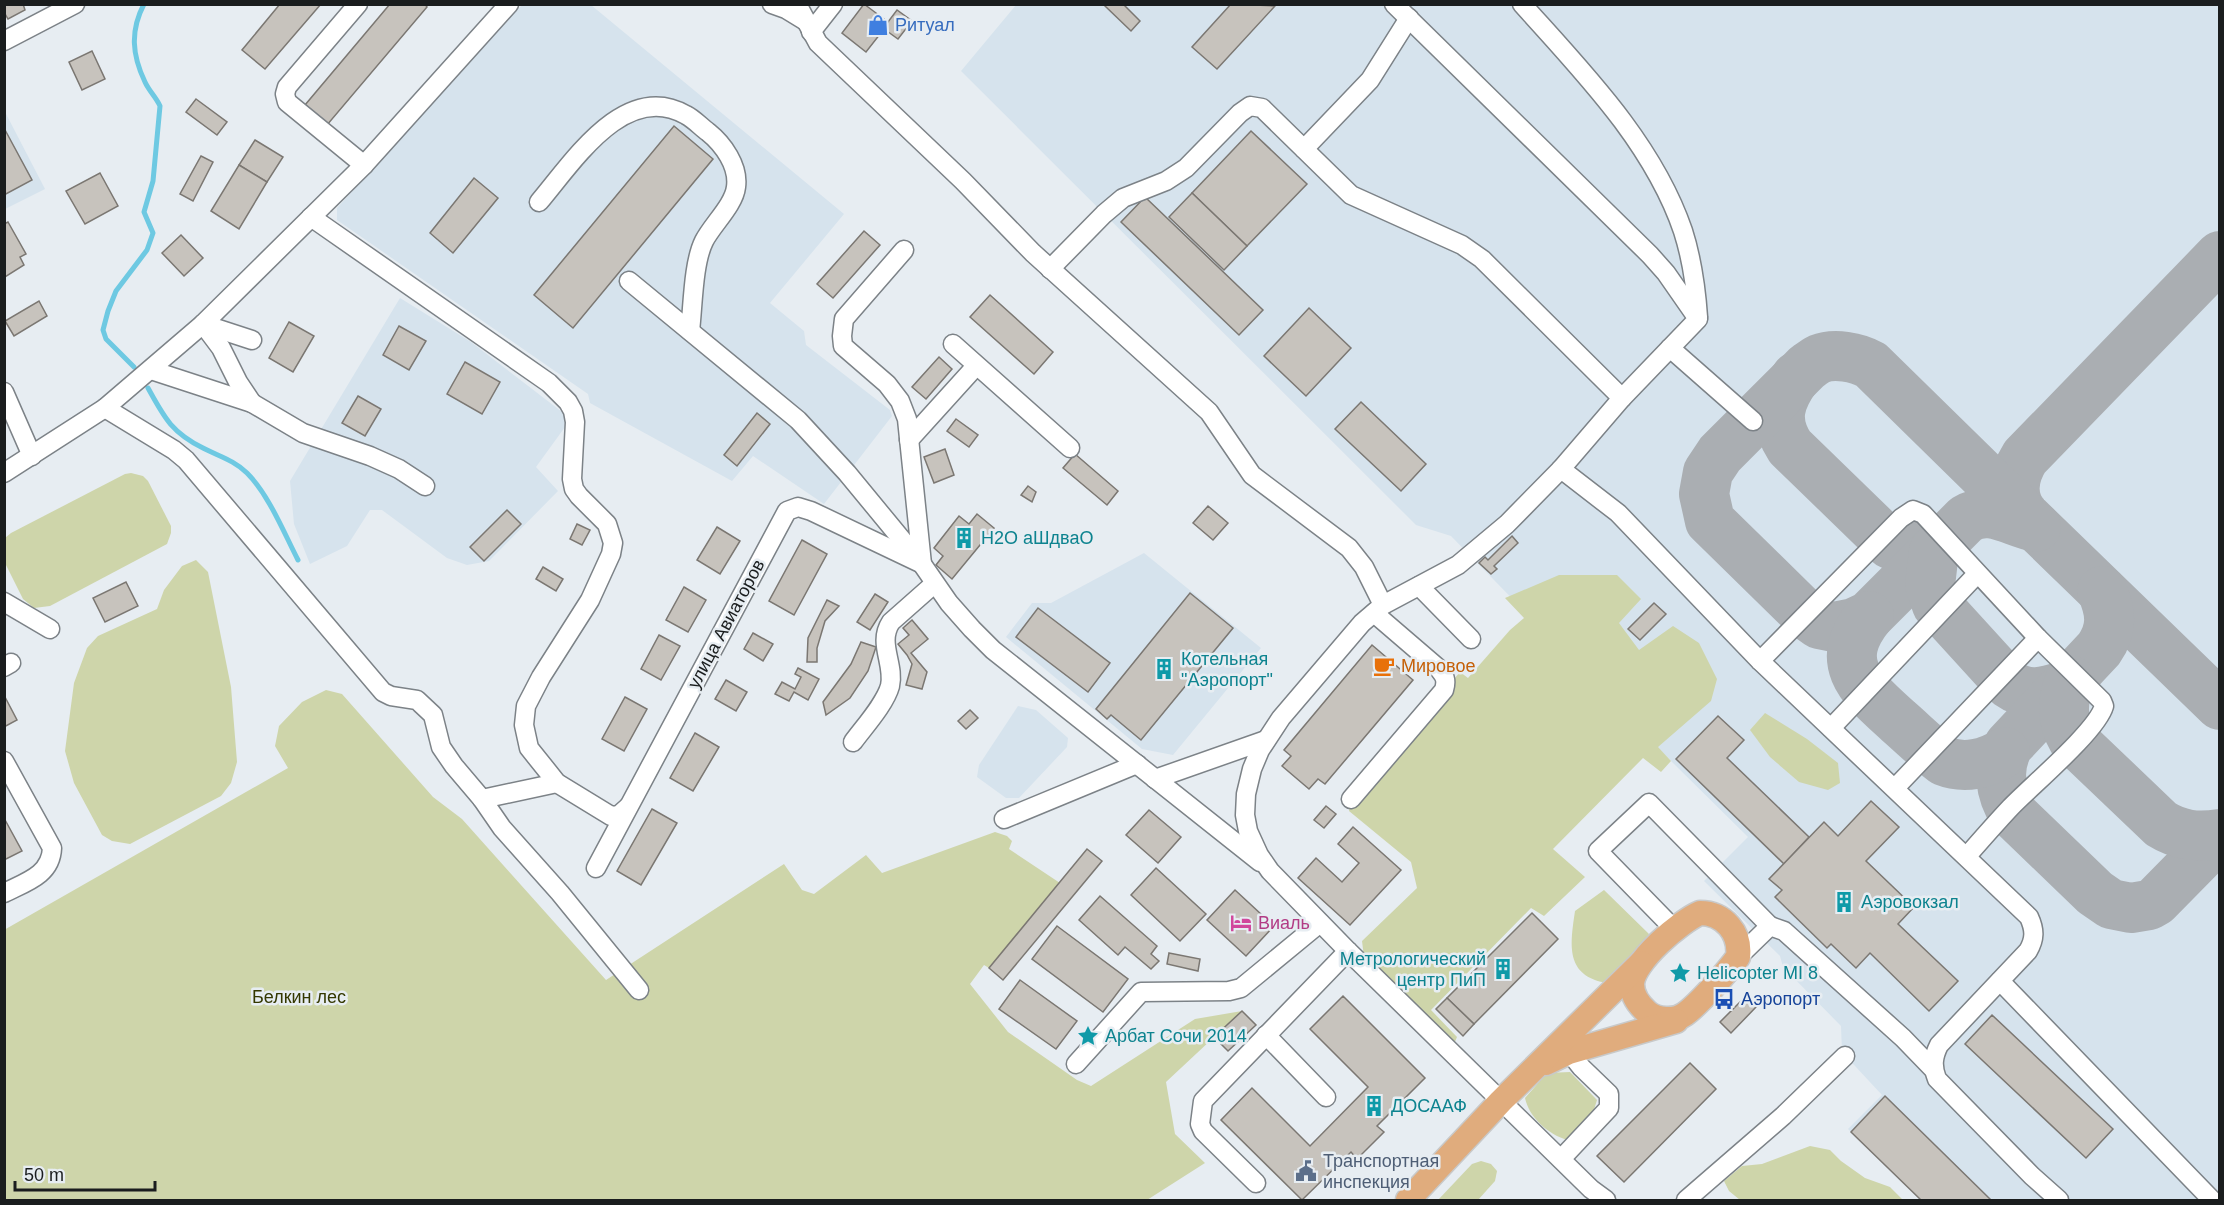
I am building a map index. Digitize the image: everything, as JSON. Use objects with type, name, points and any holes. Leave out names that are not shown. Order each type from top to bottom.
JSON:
[{"type":"main road","points":[[1408,1200],[1501,1101],[1527,1075],[1641,963],[1674,929],[1688,918],[1700,913],[1711,913],[1729,925],[1737,936],[1738,957],[1675,1022],[1554,1058],[1527,1075]]},
{"type":"main road","points":[[1641,963],[1632,983],[1638,1003],[1657,1018],[1665,1019],[1684,1015]]},
{"type":"street","points":[[4,41],[75,4]]},
{"type":"street","points":[[358,4],[287,87],[285,94],[288,102],[364,165]]},
{"type":"street","points":[[4,473],[105,408],[203,324],[364,165],[497,13],[509,4]]},
{"type":"street","points":[[772,4],[804,19],[818,44],[963,181],[1050,269],[1209,412],[1252,475],[1349,548],[1364,567],[1378,609],[1444,675],[1446,682],[1444,690],[1351,799]]},
{"type":"street","points":[[804,19],[833,4]]},
{"type":"street","points":[[1394,4],[1650,255],[1666,273],[1698,319]]},
{"type":"street","points":[[1270,871],[1254,845],[1245,815],[1246,794],[1252,769],[1266,740],[1281,718],[1362,623],[1378,609],[1470,556],[1507,524],[1562,469],[1622,398],[1698,319],[1695,281],[1683,231],[1660,180],[1623,122],[1522,4]]},
{"type":"street","points":[[1304,149],[1370,80],[1409,18]]},
{"type":"street","points":[[539,202],[592,140],[610,124],[628,113],[649,106],[666,108],[686,115],[710,134],[726,150],[735,172],[736,187],[728,206],[704,240],[698,254],[690,331]]},
{"type":"street","points":[[1050,269],[1123,198],[1166,181],[1186,168],[1240,112],[1250,106],[1263,108],[1351,195],[1462,245],[1482,259],[1622,398]]},
{"type":"street","points":[[311,217],[549,383],[568,402],[573,411],[575,422],[572,479],[574,489],[607,524],[613,543],[611,554],[590,600],[541,677],[526,706],[524,725],[529,748],[557,783],[612,816],[619,815],[627,807]]},
{"type":"street","points":[[904,250],[844,320],[842,336],[843,346],[887,384],[900,401],[907,419],[922,564]]},
{"type":"street","points":[[629,281],[798,420],[848,473],[922,564],[934,584],[993,650],[1270,871],[1501,1101],[1606,1200]]},
{"type":"street","points":[[203,324],[252,340]]},
{"type":"street","points":[[203,324],[221,348],[238,382],[252,403]]},
{"type":"street","points":[[953,344],[1070,448]]},
{"type":"street","points":[[1670,348],[1753,421]]},
{"type":"street","points":[[909,440],[976,366]]},
{"type":"street","points":[[151,370],[252,403],[303,433],[370,456],[425,486]]},
{"type":"street","points":[[4,393],[32,456]]},
{"type":"street","points":[[105,408],[174,450],[186,460],[383,692],[391,696],[417,700],[432,715],[441,747],[454,766],[482,799],[502,828],[560,893],[639,990]]},
{"type":"street","points":[[1562,469],[1618,513],[1760,661],[2030,917],[2033,927],[2033,943],[2028,951],[1939,1045],[1934,1054],[1933,1069]]},
{"type":"street","name":"улица Авиаторов","points":[[596,868],[787,511],[798,507],[811,511],[922,564]]},
{"type":"street","points":[[1760,661],[1908,512],[1918,511],[1923,514],[2038,638],[2102,701],[2104,706],[2102,712],[2076,742],[1966,856]]},
{"type":"street","points":[[1831,728],[1977,574]]},
{"type":"street","points":[[853,742],[887,695],[891,673],[884,638],[886,629],[934,584]]},
{"type":"street","points":[[1419,586],[1471,639]]},
{"type":"street","points":[[4,602],[50,629]]},
{"type":"street","points":[[1895,788],[2038,638]]},
{"type":"street","points":[[1155,779],[1266,740]]},
{"type":"street","points":[[4,760],[52,848],[52,858],[41,874],[4,893]]},
{"type":"street","points":[[1004,819],[1137,764]]},
{"type":"street","points":[[482,799],[557,783]]},
{"type":"street","points":[[1674,929],[1598,851],[1648,803],[1770,926],[1788,934],[1903,1038],[1933,1069],[1937,1079],[2032,1176],[2059,1200]]},
{"type":"street","points":[[1076,1064],[1141,992],[1229,991],[1241,988],[1320,923]]},
{"type":"street","points":[[1738,957],[1770,926]]},
{"type":"street","points":[[1256,1183],[1203,1131],[1200,1124],[1203,1101],[1348,951]]},
{"type":"street","points":[[2000,981],[2212,1200]]},
{"type":"street","points":[[1266,1035],[1326,1097]]},
{"type":"street","points":[[1561,1159],[1609,1108],[1609,1094],[1569,1053]]},
{"type":"street","points":[[1686,1200],[1757,1140],[1845,1056]]},
{"type":"shaded area","points":[[522,5],[591,5],[844,214],[770,303],[804,331],[806,345],[890,410],[892,416],[824,504],[753,456],[732,481],[590,403],[588,394],[337,220],[337,208]]},
{"type":"shaded area","points":[[1016,5],[2219,5],[2219,1200],[1921,1200],[1848,1129],[1882,1095],[1842,1052],[1841,1026],[1783,967],[1780,956],[1704,881],[1748,837],[1451,536],[1416,525],[961,71]]},
{"type":"shaded area","points":[[4,110],[45,189],[5,209],[4,209]]},
{"type":"shaded area","points":[[400,298],[471,342],[566,415],[565,427],[536,467],[558,491],[489,561],[467,565],[447,558],[382,510],[370,510],[347,546],[310,564],[294,524],[290,481]]},
{"type":"shaded area","points":[[1144,553],[1261,648],[1173,755],[1142,749],[1006,637],[1032,603],[1051,603]]},
{"type":"shaded area","points":[[1018,706],[1036,710],[1068,738],[1067,747],[1019,798],[1006,798],[977,777],[979,765]]},
{"type":"green space","points":[[125,474],[143,476],[148,481],[171,526],[167,544],[50,606],[34,608],[23,599],[5,563],[5,538]]},
{"type":"green space","points":[[196,560],[208,572],[231,687],[237,762],[231,783],[221,796],[130,844],[112,841],[102,835],[74,783],[65,751],[74,683],[87,648],[98,636],[157,609],[164,590],[182,566]]},
{"type":"green space","points":[[1559,575],[1617,575],[1641,599],[1619,623],[1639,650],[1673,626],[1699,643],[1717,679],[1711,701],[1658,747],[1671,761],[1661,772],[1643,758],[1553,849],[1585,877],[1544,916],[1531,908],[1431,1010],[1457,1037],[1454,1044],[1364,957],[1362,941],[1417,888],[1411,862],[1349,811],[1351,799],[1460,672],[1468,678],[1510,630],[1524,618],[1505,598]]},
{"type":"green space","name":"Белкин лес","points":[[326,690],[342,694],[433,797],[462,819],[606,980],[784,864],[802,890],[814,894],[866,855],[882,873],[995,832],[1007,836],[1012,841],[1009,849],[1060,883],[989,968],[984,965],[970,984],[1008,1032],[1077,1080],[1091,1086],[1195,1019],[1242,1011],[1166,1082],[1175,1134],[1205,1163],[1147,1200],[5,1200],[4,930],[288,768],[275,746],[279,726],[302,702]]},
{"type":"green space","points":[[1765,713],[1807,739],[1838,763],[1840,783],[1828,790],[1799,782],[1770,757],[1750,730]]},
{"type":"green space","points":[[1604,890],[1649,934],[1644,947],[1607,983],[1584,974],[1573,957],[1572,947],[1575,911]]},
{"type":"green space","points":[[1570,1072],[1597,1100],[1592,1116],[1568,1140],[1553,1134],[1540,1124],[1525,1098],[1547,1073]]},
{"type":"green space","points":[[1810,1146],[1830,1150],[1865,1178],[1890,1187],[1903,1200],[1740,1200],[1729,1191],[1724,1181],[1742,1166],[1762,1164]]},
{"type":"green space","points":[[1481,1161],[1491,1164],[1497,1171],[1495,1181],[1478,1200],[1438,1200],[1472,1164]]},
{"type":"building","points":[[4,4],[23,4],[25,10],[8,19],[4,12]]},
{"type":"building","points":[[280,4],[321,4],[265,69],[242,50]]},
{"type":"building","points":[[390,4],[425,4],[427,7],[327,125],[305,105]]},
{"type":"building","name":"Ритуал","points":[[864,4],[888,22],[897,10],[912,21],[898,39],[884,29],[866,52],[842,33]]},
{"type":"building","points":[[1123,4],[1140,21],[1131,31],[1105,6]]},
{"type":"building","points":[[1231,4],[1275,6],[1217,69],[1192,47]]},
{"type":"building","points":[[92,51],[105,79],[82,90],[69,62]]},
{"type":"building","points":[[196,99],[227,122],[217,135],[186,112]]},
{"type":"building","points":[[674,126],[713,159],[573,328],[534,295]]},
{"type":"building","points":[[4,128],[32,180],[4,195]]},
{"type":"building","points":[[1251,131],[1307,184],[1247,246],[1192,193]]},
{"type":"building","points":[[255,140],[283,157],[267,182],[239,165]]},
{"type":"building","points":[[201,156],[213,162],[193,201],[180,194]]},
{"type":"building","points":[[239,165],[267,182],[239,229],[211,211]]},
{"type":"building","points":[[100,173],[118,206],[85,224],[66,191]]},
{"type":"building","points":[[474,178],[498,198],[453,253],[430,233]]},
{"type":"building","points":[[1192,193],[1247,246],[1224,270],[1169,217]]},
{"type":"building","points":[[1145,197],[1263,310],[1239,335],[1121,222]]},
{"type":"building","points":[[8,222],[26,254],[20,257],[24,265],[5,277],[4,224]]},
{"type":"building","points":[[864,231],[880,245],[833,298],[817,284]]},
{"type":"building","points":[[181,235],[203,258],[184,276],[162,253]]},
{"type":"building","points":[[990,295],[1053,352],[1034,374],[970,317]]},
{"type":"building","points":[[39,301],[47,316],[14,336],[5,321]]},
{"type":"building","points":[[1309,308],[1351,348],[1306,396],[1264,356]]},
{"type":"building","points":[[289,322],[314,336],[293,372],[269,358]]},
{"type":"building","points":[[399,326],[426,341],[409,370],[383,355]]},
{"type":"building","points":[[939,357],[952,369],[926,399],[912,387]]},
{"type":"building","points":[[465,362],[500,382],[482,414],[447,394]]},
{"type":"building","points":[[358,396],[381,409],[365,436],[342,423]]},
{"type":"building","points":[[1361,402],[1426,464],[1401,491],[1335,429]]},
{"type":"building","points":[[757,413],[770,424],[737,466],[724,455]]},
{"type":"building","points":[[956,419],[978,435],[969,447],[947,431]]},
{"type":"building","points":[[945,449],[954,475],[934,483],[924,457]]},
{"type":"building","points":[[1075,454],[1118,491],[1107,505],[1063,468]]},
{"type":"building","points":[[1028,486],[1036,492],[1032,502],[1021,495]]},
{"type":"building","points":[[1208,506],[1228,523],[1213,540],[1193,523]]},
{"type":"building","points":[[507,510],[521,524],[484,561],[470,547]]},
{"type":"building","name":"H2O аШдваО","points":[[977,514],[994,528],[952,579],[936,565],[943,556],[934,548],[959,516],[969,524]]},
{"type":"building","points":[[577,524],[590,530],[582,545],[570,539]]},
{"type":"building","points":[[717,527],[740,541],[720,574],[697,560]]},
{"type":"building","points":[[1512,536],[1518,543],[1494,566],[1497,569],[1491,574],[1479,563],[1485,557],[1488,560]]},
{"type":"building","points":[[802,540],[827,554],[794,615],[769,601]]},
{"type":"building","points":[[543,567],[563,579],[556,591],[536,579]]},
{"type":"building","points":[[126,582],[138,606],[105,622],[93,598]]},
{"type":"building","points":[[684,587],[706,600],[688,632],[666,620]]},
{"type":"building","name":"Котельная \"Аэропорт\"","points":[[1190,593],[1233,628],[1141,740],[1111,715],[1107,719],[1096,709]]},
{"type":"building","points":[[875,594],[888,602],[870,630],[857,622]]},
{"type":"building","points":[[827,600],[839,606],[825,621],[817,648],[817,662],[807,662],[808,638]]},
{"type":"building","points":[[1654,603],[1666,614],[1640,640],[1628,629]]},
{"type":"building","points":[[1038,608],[1110,663],[1088,692],[1016,637]]},
{"type":"building","points":[[912,620],[928,639],[911,653],[927,672],[922,689],[906,685],[912,664],[898,644],[909,635],[903,628]]},
{"type":"building","points":[[753,633],[773,644],[763,661],[744,649]]},
{"type":"building","points":[[659,635],[680,646],[661,680],[641,669]]},
{"type":"building","points":[[861,642],[876,647],[868,671],[850,698],[826,715],[823,702],[851,664]]},
{"type":"building","points":[[1372,645],[1413,680],[1325,784],[1318,779],[1309,789],[1282,766],[1291,756],[1284,750]]},
{"type":"building","points":[[798,668],[819,679],[808,700],[794,692],[789,701],[775,694],[782,682],[795,689],[801,677],[795,674]]},
{"type":"building","points":[[726,680],[747,692],[736,711],[715,699]]},
{"type":"building","points":[[625,697],[647,709],[624,751],[602,739]]},
{"type":"building","points":[[4,698],[17,720],[4,727]]},
{"type":"building","points":[[970,710],[978,718],[966,729],[958,721]]},
{"type":"building","points":[[1718,716],[1744,740],[1727,758],[1809,837],[1784,864],[1676,759]]},
{"type":"building","points":[[695,733],[719,747],[693,791],[670,778]]},
{"type":"building","name":"Аэровокзал","points":[[1871,801],[1899,827],[1866,861],[1914,907],[1898,924],[1958,981],[1929,1011],[1870,953],[1856,968],[1831,944],[1827,948],[1775,897],[1782,890],[1769,879],[1824,822],[1838,836]]},
{"type":"building","points":[[1326,806],[1336,814],[1324,828],[1314,820]]},
{"type":"building","points":[[652,809],[677,823],[641,885],[617,871]]},
{"type":"building","points":[[1149,810],[1181,837],[1158,863],[1126,835]]},
{"type":"building","points":[[4,818],[22,851],[4,860]]},
{"type":"building","points":[[1353,827],[1401,870],[1350,925],[1298,878],[1316,858],[1342,882],[1359,863],[1338,844]]},
{"type":"building","points":[[1087,849],[1102,861],[1003,980],[989,968]]},
{"type":"building","points":[[1156,868],[1206,914],[1180,941],[1131,895]]},
{"type":"building","name":"Виаль","points":[[1235,890],[1274,926],[1246,956],[1207,920]]},
{"type":"building","points":[[1100,896],[1157,946],[1151,954],[1159,961],[1151,969],[1125,947],[1118,955],[1079,920]]},
{"type":"building","name":"Метрологический центр ПиП","points":[[1532,913],[1558,939],[1474,1024],[1447,998]]},
{"type":"building","points":[[1057,926],[1128,979],[1103,1012],[1032,959]]},
{"type":"building","points":[[1169,953],[1200,959],[1198,971],[1167,964]]},
{"type":"building","points":[[1020,980],[1077,1021],[1056,1049],[999,1009]]},
{"type":"building","points":[[1747,995],[1757,1006],[1731,1033],[1720,1022]]},
{"type":"building","name":"ДОСААФ","points":[[1343,996],[1425,1078],[1377,1126],[1384,1132],[1357,1159],[1351,1152],[1302,1200],[1221,1120],[1252,1088],[1310,1146],[1368,1087],[1310,1029]]},
{"type":"building","points":[[1447,998],[1474,1024],[1463,1036],[1436,1009]]},
{"type":"building","points":[[1242,1011],[1256,1025],[1228,1051],[1214,1037]]},
{"type":"building","points":[[1992,1015],[2113,1129],[2086,1158],[1965,1044]]},
{"type":"building","points":[[1690,1063],[1716,1089],[1624,1182],[1597,1156]]},
{"type":"building","points":[[1885,1096],[1991,1200],[1921,1200],[1851,1132]]},
{"type":"waterway","points":[[134,367],[106,339],[103,330],[116,291],[147,250],[153,233],[144,212],[153,181],[160,106],[145,82],[135,53],[136,24],[144,4]]},
{"type":"waterway","points":[[148,388],[164,416],[176,430],[192,442],[237,465],[255,482],[276,515],[298,560]]},
{"type":"taxiway","points":[[2220,256],[2025,457],[2018,472],[2015,487],[2017,503],[2026,517],[2220,705]]},
{"type":"taxiway","points":[[2019,510],[1871,365],[1838,356],[1819,359],[1807,367],[1720,454],[1708,472],[1704,494],[1710,521],[1805,614],[1819,624],[1834,627],[1854,623],[1869,616],[1966,519],[1984,513],[2036,527]]},
{"type":"taxiway","points":[[1796,377],[1786,394],[1780,411],[1781,428],[1790,447],[1890,544],[1918,547],[1946,539]]},
{"type":"taxiway","points":[[1934,551],[1930,585],[1937,605],[2009,684],[2029,692],[2064,686]]},
{"type":"taxiway","points":[[2102,591],[2109,613],[2104,642],[2009,745],[2005,754],[2001,780],[2009,807],[2014,815],[2095,893],[2111,904],[2131,908],[2149,905],[2156,901],[2220,836]]},
{"type":"taxiway","points":[[1869,616],[1858,633],[1853,648],[1852,662],[1856,674],[1873,698],[1944,761],[1959,765],[1975,764],[1991,760],[2005,752]]},
{"type":"taxiway","points":[[2070,680],[2065,695],[2064,710],[2066,725],[2073,740],[2161,824],[2189,835],[2220,834]]},
{"type":"place","name":"Ритуал","points":[[878,25]]},
{"type":"place","name":"H2O аШдваО","points":[[964,538]]},
{"type":"place","name":"Мировое","points":[[1384,666]]},
{"type":"place","name":"Котельная \"Аэропорт\"","points":[[1164,669]]},
{"type":"place","name":"Аэровокзал","points":[[1844,902]]},
{"type":"place","name":"Виаль","points":[[1241,923]]},
{"type":"place","name":"Метрологический центр ПиП","points":[[1503,969]]},
{"type":"place","name":"Helicopter MI 8","points":[[1680,973]]},
{"type":"place","name":"Аэропорт","points":[[1724,999]]},
{"type":"place","name":"Арбат Сочи 2014","points":[[1088,1036]]},
{"type":"place","name":"ДОСААФ","points":[[1374,1106]]},
{"type":"place","name":"Транспортная инспекция","points":[[1306,1171]]}]
